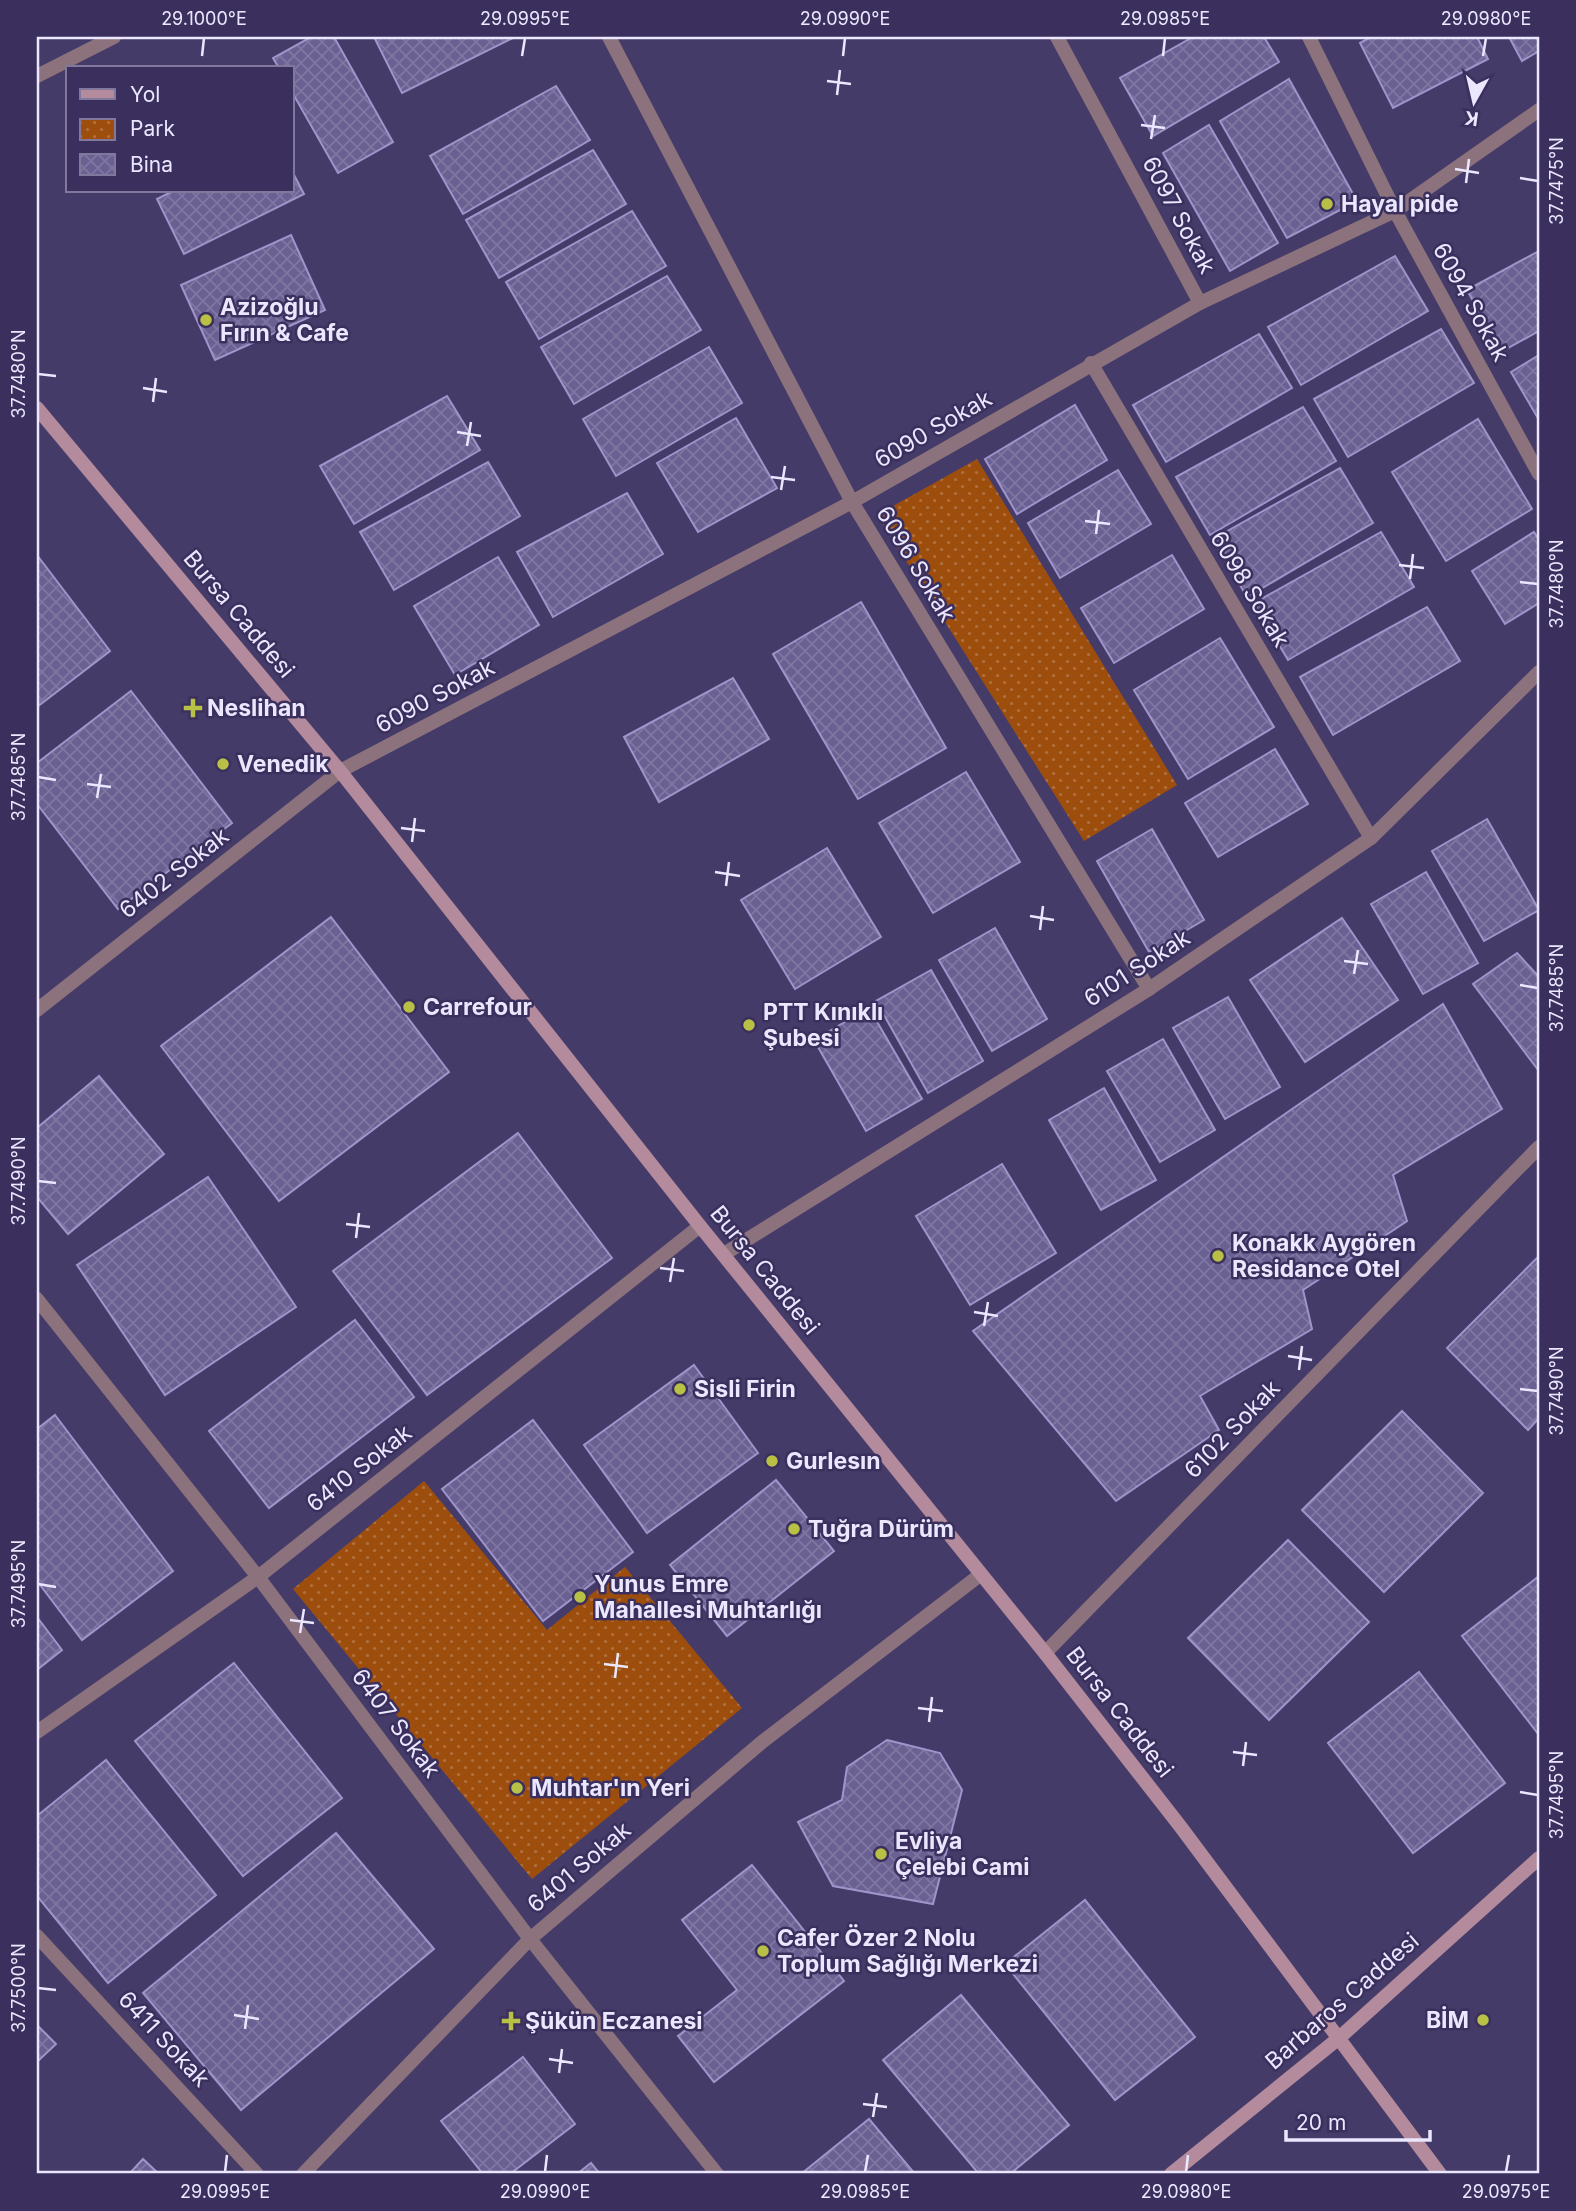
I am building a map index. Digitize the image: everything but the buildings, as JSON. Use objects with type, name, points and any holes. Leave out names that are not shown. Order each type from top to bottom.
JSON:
[{"type":"main road","name":"Bursa Caddesi","points":[[37,408],[340,771],[700,1226],[979,1575],[1045,1653],[1440,2174]]},
{"type":"main road","name":"Barbaros Caddesi","points":[[1171,2174],[1339,2038],[1539,1858]]},
{"type":"street","points":[[37,76],[114,37]]},
{"type":"street","name":"6096 Sokak","points":[[609,37],[852,502],[1149,989]]},
{"type":"street","name":"6097 Sokak","points":[[1057,37],[1200,303]]},
{"type":"street","name":"6094 Sokak","points":[[1310,37],[1395,211],[1539,474]]},
{"type":"street","name":"6090 Sokak","points":[[340,771],[852,502],[1200,303],[1395,211],[1539,110]]},
{"type":"street","name":"6098 Sokak","points":[[1091,363],[1371,838]]},
{"type":"street","name":"6101 Sokak","points":[[724,1254],[1149,989],[1371,838],[1539,672]]},
{"type":"street","name":"6402 Sokak","points":[[37,1010],[340,771]]},
{"type":"street","name":"6102 Sokak","points":[[1045,1653],[1539,1147]]},
{"type":"street","name":"6410 Sokak","points":[[37,1731],[258,1577],[700,1226]]},
{"type":"street","name":"6407 Sokak","points":[[37,1299],[258,1577],[530,1939],[717,2174]]},
{"type":"street","name":"6401 Sokak","points":[[303,2174],[530,1939],[762,1742],[979,1575]]},
{"type":"street","name":"6411 Sokak","points":[[37,1936],[257,2174]]},
{"type":"green space","points":[[977,459],[1177,785],[1084,841],[877,515]]},
{"type":"green space","points":[[424,1481],[547,1630],[625,1567],[742,1708],[532,1879],[293,1589]]},
{"type":"place","name":"Hayal pide","points":[[1327,204]]},
{"type":"place","name":"Azizoğlu Fırın & Cafe","points":[[206,320]]},
{"type":"place","name":"Neslihan","points":[[193,708]]},
{"type":"place","name":"Venedik","points":[[223,764]]},
{"type":"place","name":"Carrefour","points":[[409,1007]]},
{"type":"place","name":"PTT Kınıklı Şubesi","points":[[749,1025]]},
{"type":"place","name":"Konakk Aygören Residance Otel","points":[[1218,1256]]},
{"type":"place","name":"Sisli Firin","points":[[680,1389]]},
{"type":"place","name":"Gurlesın","points":[[772,1461]]},
{"type":"place","name":"Tuğra Dürüm","points":[[794,1529]]},
{"type":"place","name":"Yunus Emre Mahallesi Muhtarlığı","points":[[580,1597]]},
{"type":"place","name":"Muhtar'ın Yeri","points":[[517,1788]]},
{"type":"place","name":"Evliya Çelebi Cami","points":[[881,1854]]},
{"type":"place","name":"Cafer Özer 2 Nolu Toplum Sağlığı Merkezi","points":[[763,1951]]},
{"type":"place","name":"BİM","points":[[1483,2020]]},
{"type":"place","name":"Şükün Eczanesi","points":[[511,2021]]}]
